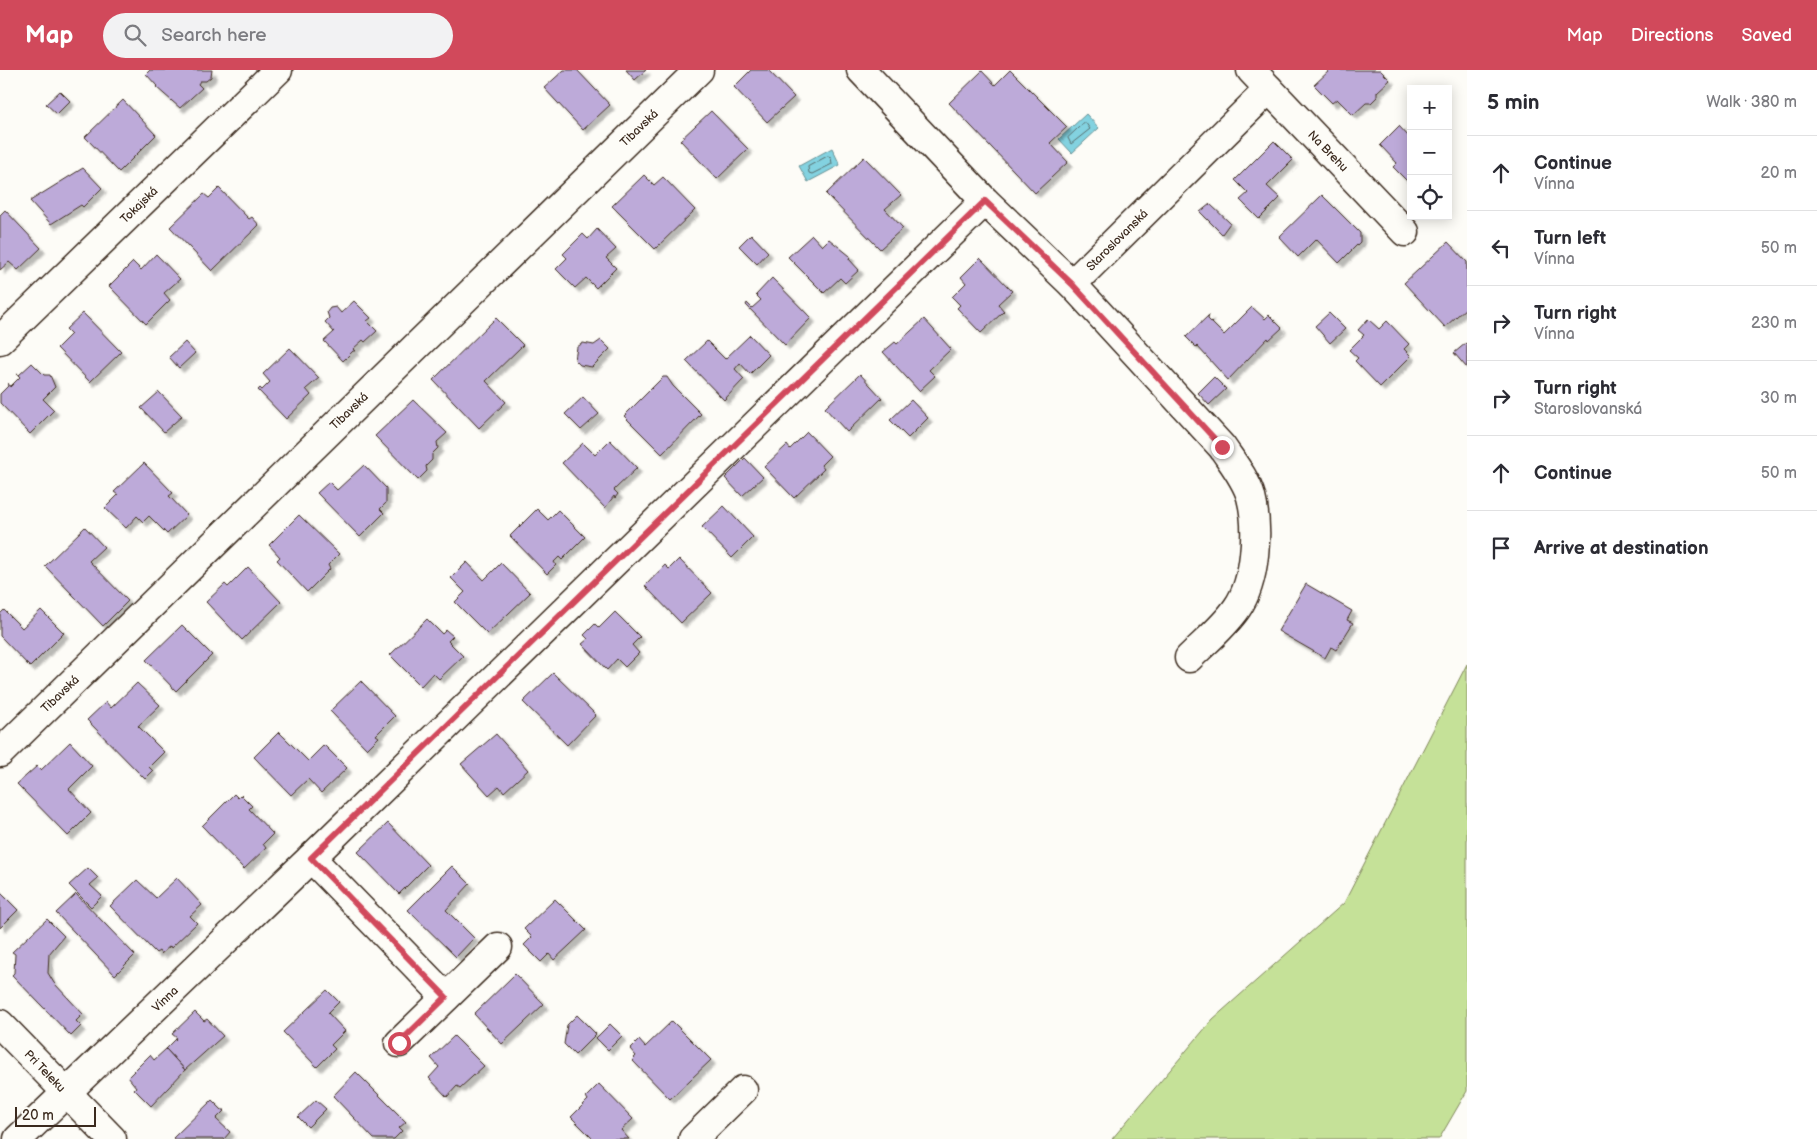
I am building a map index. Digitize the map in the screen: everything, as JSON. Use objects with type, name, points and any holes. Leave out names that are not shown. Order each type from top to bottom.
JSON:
[{"type":"street","name":"Tokajská","points":[[0,340],[278,70]]},
{"type":"street","name":"Tibavská","points":[[0,753],[699,70]]},
{"type":"street","points":[[861,70],[985,201],[1072,284],[1222,447],[1237,469],[1250,495],[1257,536],[1247,583],[1238,607],[1189,658]]},
{"type":"street","name":"Na Brehu","points":[[1260,79],[1405,232]]},
{"type":"street","name":"Staroslovanská","points":[[1072,284],[1260,79]]},
{"type":"street","name":"Vínna","points":[[18,1139],[68,1094],[985,201]]},
{"type":"street","points":[[311,858],[446,997]]},
{"type":"street","points":[[399,1043],[498,948]]},
{"type":"street","name":"Pri Teleku","points":[[0,1024],[112,1139]]},
{"type":"street","points":[[693,1139],[743,1090]]},
{"type":"green space","points":[[1467,664],[1467,1091],[1439,1139],[1112,1139],[1213,1019],[1344,903]]},
{"type":"water","points":[[1086,114],[1099,128],[1072,153],[1059,139]]},
{"type":"water","points":[[832,148],[840,165],[808,182],[799,166]]},
{"type":"building","points":[[150,70],[212,70],[211,77],[206,81],[200,81],[198,84],[202,88],[180,108],[156,87],[146,74]]},
{"type":"building","points":[[564,70],[577,70],[610,105],[583,130],[544,88]]},
{"type":"building","points":[[626,70],[646,70],[635,80]]},
{"type":"building","points":[[751,70],[768,70],[794,97],[767,122],[734,87]]},
{"type":"building","points":[[1010,70],[1067,127],[1050,143],[1068,162],[1035,193],[949,103],[982,71],[995,85]]},
{"type":"building","points":[[1330,70],[1380,70],[1390,80],[1377,92],[1377,97],[1371,103],[1366,103],[1353,115],[1337,99],[1332,103],[1314,85]]},
{"type":"building","points":[[60,91],[70,101],[57,114],[46,104]]},
{"type":"building","points":[[123,100],[156,135],[119,172],[85,137]]},
{"type":"building","points":[[711,111],[748,149],[717,179],[680,140]]},
{"type":"building","points":[[1399,126],[1407,135],[1407,181],[1393,167],[1397,163],[1380,145]]},
{"type":"building","points":[[1274,141],[1293,160],[1267,186],[1280,198],[1259,219],[1240,200],[1248,193],[1235,180]]},
{"type":"building","points":[[864,157],[901,195],[885,209],[903,228],[880,249],[826,194]]},
{"type":"building","points":[[83,168],[102,188],[83,207],[81,205],[51,224],[30,201]]},
{"type":"building","points":[[644,175],[654,185],[663,177],[695,210],[655,249],[612,206]]},
{"type":"building","points":[[219,188],[249,219],[252,217],[259,225],[212,271],[170,227],[204,194],[209,198]]},
{"type":"building","points":[[1322,195],[1360,233],[1360,242],[1339,263],[1316,239],[1298,257],[1279,237]]},
{"type":"building","points":[[1210,204],[1230,223],[1222,234],[1200,212]]},
{"type":"building","points":[[5,210],[41,248],[18,270],[9,262],[0,270],[0,215]]},
{"type":"building","points":[[597,229],[616,249],[606,258],[616,268],[596,288],[586,278],[575,288],[556,269],[567,258],[563,254],[583,234],[588,239]]},
{"type":"building","points":[[751,234],[768,252],[757,264],[739,246]]},
{"type":"building","points":[[812,235],[822,246],[829,239],[850,256],[849,259],[859,270],[845,283],[840,278],[824,293],[788,257]]},
{"type":"building","points":[[1448,242],[1467,262],[1467,307],[1445,327],[1404,283]]},
{"type":"building","points":[[156,254],[180,279],[164,293],[170,300],[146,324],[109,286],[133,262],[141,270]]},
{"type":"building","points":[[980,258],[1012,291],[998,304],[1004,311],[981,333],[957,308],[960,305],[952,297],[966,283],[961,277]]},
{"type":"building","points":[[772,278],[811,318],[785,345],[746,305],[747,303],[752,308],[761,300],[756,295]]},
{"type":"building","points":[[354,301],[371,318],[367,321],[377,331],[365,342],[363,340],[353,349],[355,351],[343,361],[324,341],[334,332],[325,322],[329,318],[327,312],[330,308],[336,307],[341,313]]},
{"type":"building","points":[[1252,307],[1265,319],[1269,315],[1282,328],[1269,340],[1268,338],[1228,380],[1197,346],[1186,337],[1209,315],[1208,319],[1224,335]]},
{"type":"building","points":[[83,313],[121,352],[90,382],[57,348],[71,334],[66,329]]},
{"type":"building","points":[[1329,313],[1345,329],[1330,343],[1315,326]]},
{"type":"building","points":[[496,318],[523,345],[486,381],[506,402],[479,428],[433,380]]},
{"type":"building","points":[[924,319],[951,349],[929,370],[935,376],[919,391],[883,352],[895,342],[897,344]]},
{"type":"building","points":[[1368,319],[1379,329],[1387,321],[1409,344],[1404,349],[1411,356],[1380,387],[1355,361],[1358,358],[1349,350],[1364,335],[1358,330]]},
{"type":"building","points":[[750,335],[769,355],[750,374],[740,363],[735,369],[744,379],[724,400],[686,361],[707,341],[725,359]]},
{"type":"building","points":[[601,340],[610,349],[592,367],[580,365],[575,360],[577,347],[583,343],[594,345]]},
{"type":"building","points":[[185,342],[195,353],[179,368],[169,357]]},
{"type":"building","points":[[1467,344],[1467,368],[1454,353]]},
{"type":"building","points":[[290,348],[319,378],[306,389],[311,395],[286,419],[258,390],[260,388],[262,390],[270,382],[263,374]]},
{"type":"building","points":[[32,363],[44,375],[50,375],[55,387],[43,399],[54,410],[30,434],[0,403],[0,394],[8,386],[8,383],[10,387],[20,377],[17,374],[19,375]]},
{"type":"building","points":[[860,374],[882,398],[847,432],[825,408]]},
{"type":"building","points":[[663,377],[667,377],[673,386],[701,414],[662,454],[624,416]]},
{"type":"building","points":[[1214,377],[1226,389],[1209,405],[1198,393]]},
{"type":"building","points":[[159,392],[182,416],[164,432],[141,408]]},
{"type":"building","points":[[583,397],[599,414],[581,430],[565,414]]},
{"type":"building","points":[[413,400],[447,433],[437,442],[438,448],[432,454],[432,460],[426,466],[427,471],[418,480],[375,436]]},
{"type":"building","points":[[911,400],[928,418],[908,438],[890,420]]},
{"type":"building","points":[[807,432],[830,456],[821,465],[824,469],[794,498],[764,467],[787,445],[790,449]]},
{"type":"building","points":[[610,440],[637,468],[614,490],[618,494],[615,498],[614,496],[605,508],[562,463],[583,443],[595,455]]},
{"type":"building","points":[[745,458],[763,477],[742,496],[725,478]]},
{"type":"building","points":[[144,463],[173,493],[169,496],[187,515],[167,534],[149,516],[143,522],[137,516],[126,528],[105,508],[118,495],[114,492]]},
{"type":"building","points":[[364,465],[386,488],[386,503],[380,509],[384,513],[360,537],[317,493],[329,482],[337,490]]},
{"type":"building","points":[[724,506],[753,537],[732,558],[702,527]]},
{"type":"building","points":[[537,509],[548,520],[558,510],[585,537],[562,560],[559,557],[554,562],[556,565],[547,574],[510,536]]},
{"type":"building","points":[[299,515],[339,554],[328,565],[330,569],[307,592],[277,560],[280,557],[269,545]]},
{"type":"building","points":[[85,527],[104,547],[89,561],[128,601],[103,626],[45,566]]},
{"type":"building","points":[[679,559],[712,593],[681,623],[645,586],[665,565],[669,569]]},
{"type":"building","points":[[467,562],[484,580],[501,563],[530,593],[487,634],[455,602],[465,592],[451,578]]},
{"type":"building","points":[[248,567],[281,602],[242,640],[206,602],[225,584],[228,587]]},
{"type":"building","points":[[1306,584],[1352,611],[1347,620],[1353,623],[1336,650],[1331,647],[1325,658],[1278,631]]},
{"type":"building","points":[[4,610],[22,628],[41,610],[64,633],[30,667],[0,636],[0,614]]},
{"type":"building","points":[[615,612],[640,637],[632,645],[639,653],[625,667],[617,659],[607,670],[582,644],[588,639],[584,635],[595,624],[599,628]]},
{"type":"building","points":[[427,619],[442,634],[446,630],[453,636],[448,641],[463,656],[439,679],[433,673],[421,686],[390,655]]},
{"type":"building","points":[[182,625],[212,655],[176,691],[146,660]]},
{"type":"building","points":[[553,673],[596,715],[567,745],[523,702]]},
{"type":"building","points":[[361,681],[395,716],[376,735],[379,737],[367,749],[330,711]]},
{"type":"building","points":[[137,683],[160,705],[138,726],[164,752],[149,767],[153,771],[145,779],[87,720],[106,702],[111,708]]},
{"type":"building","points":[[279,732],[308,761],[324,745],[347,768],[321,793],[308,779],[291,795],[254,757]]},
{"type":"building","points":[[496,734],[528,770],[504,792],[499,786],[489,795],[461,764]]},
{"type":"building","points":[[70,742],[92,766],[69,789],[91,813],[68,836],[17,784],[37,766],[41,770]]},
{"type":"building","points":[[234,794],[238,798],[241,795],[252,806],[249,809],[273,834],[263,844],[266,848],[244,869],[202,826]]},
{"type":"building","points":[[388,823],[428,865],[399,894],[358,852]]},
{"type":"building","points":[[452,866],[470,884],[446,910],[474,938],[456,957],[408,910]]},
{"type":"building","points":[[88,868],[98,878],[90,885],[102,896],[91,907],[69,885]]},
{"type":"building","points":[[177,878],[202,905],[190,916],[197,923],[171,948],[170,946],[161,954],[159,951],[156,953],[110,906],[137,880],[156,898]]},
{"type":"building","points":[[0,892],[18,910],[0,928]]},
{"type":"building","points":[[76,894],[135,955],[115,975],[56,913]]},
{"type":"building","points":[[555,899],[586,930],[554,960],[549,954],[541,962],[524,945],[532,937],[524,929]]},
{"type":"building","points":[[47,919],[64,936],[49,954],[48,973],[54,983],[83,1014],[76,1021],[81,1026],[71,1036],[12,975],[14,973],[15,954],[12,952]]},
{"type":"building","points":[[515,974],[544,1004],[502,1044],[474,1014]]},
{"type":"building","points":[[327,990],[339,1002],[328,1013],[345,1031],[331,1045],[335,1049],[317,1067],[283,1032]]},
{"type":"building","points":[[195,1012],[204,1021],[207,1019],[223,1036],[185,1070],[166,1049],[177,1038],[172,1034]]},
{"type":"building","points":[[577,1015],[596,1034],[575,1055],[564,1044],[567,1025]]},
{"type":"building","points":[[672,1021],[711,1060],[670,1099],[632,1060],[636,1056],[630,1049],[639,1040],[645,1047]]},
{"type":"building","points":[[610,1024],[622,1036],[608,1050],[596,1038]]},
{"type":"building","points":[[454,1036],[484,1066],[460,1088],[457,1086],[447,1097],[429,1078],[439,1067],[431,1058]]},
{"type":"building","points":[[166,1049],[185,1070],[151,1106],[134,1089],[136,1087],[128,1077],[150,1055],[154,1060]]},
{"type":"building","points":[[356,1072],[406,1122],[399,1128],[402,1131],[394,1139],[374,1139],[333,1096]]},
{"type":"building","points":[[599,1084],[633,1119],[621,1130],[629,1139],[593,1139],[571,1117],[588,1100],[586,1097]]},
{"type":"building","points":[[212,1100],[222,1110],[225,1110],[216,1119],[230,1132],[224,1139],[173,1138]]},
{"type":"building","points":[[316,1100],[326,1109],[308,1127],[298,1117]]},
{"type":"route","points":[[399,1043],[446,997],[311,858],[985,201],[1072,284],[1222,447]]}]
